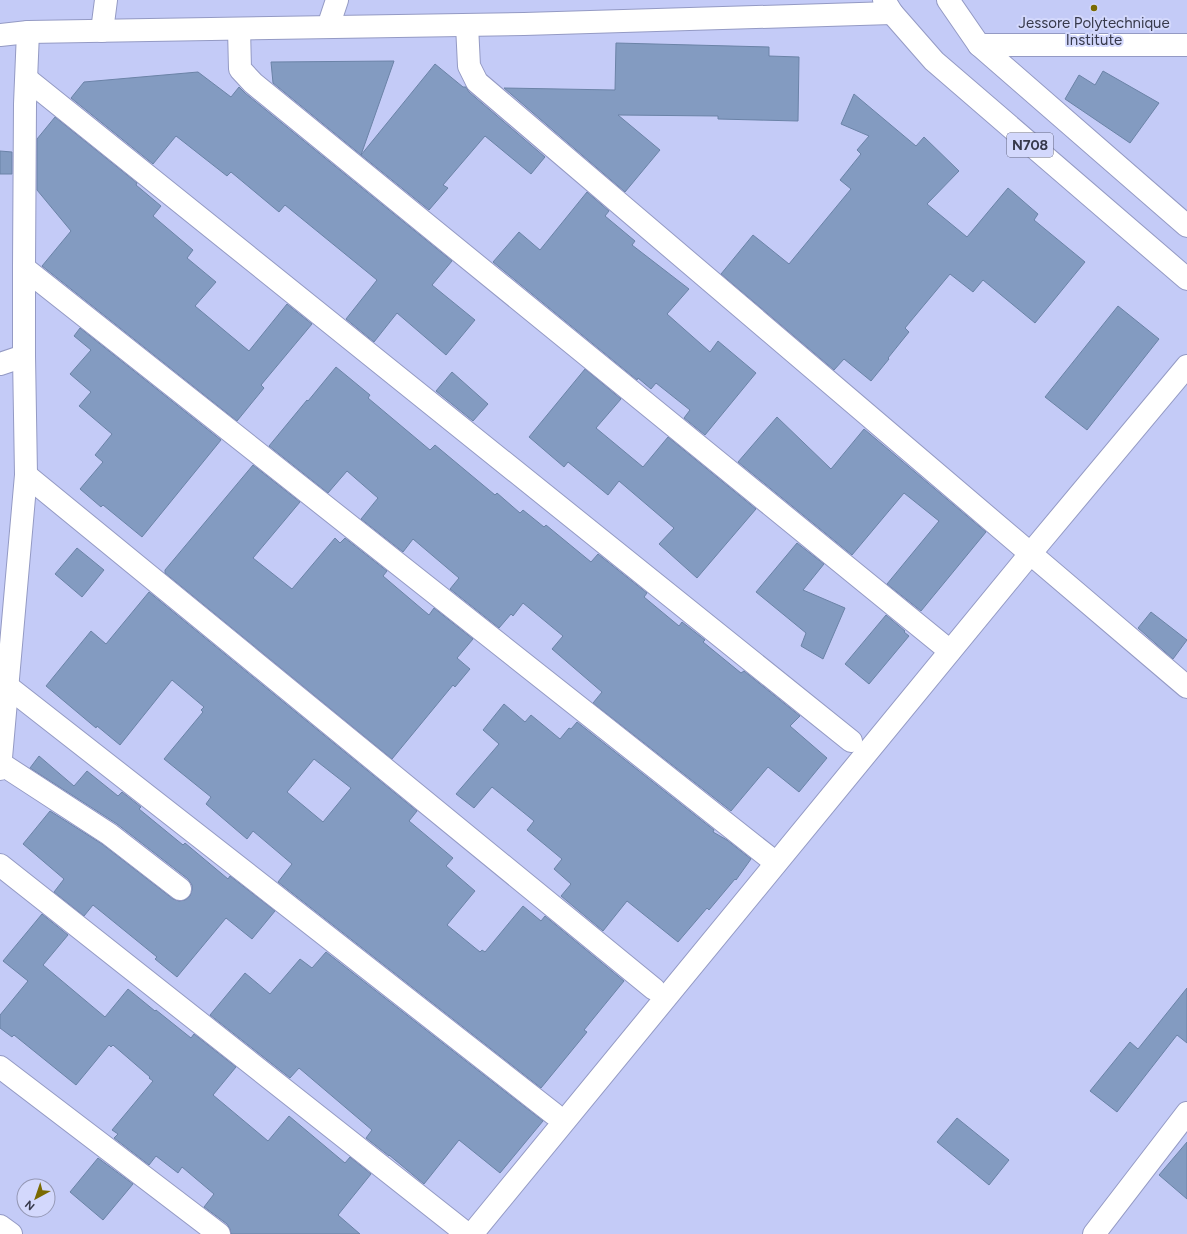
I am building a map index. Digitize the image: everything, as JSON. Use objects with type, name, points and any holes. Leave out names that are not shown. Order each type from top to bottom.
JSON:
[{"type":"main road","points":[[102,31],[106,0]]},
{"type":"main road","points":[[328,27],[337,0]]},
{"type":"main road","name":"N708","points":[[948,0],[979,45],[1187,226]]},
{"type":"main road","points":[[0,35],[28,32],[467,25],[888,7]]},
{"type":"main road","name":"N708","points":[[888,7],[934,61],[1187,279]]},
{"type":"main road","points":[[467,25],[469,66],[477,82],[1187,688]]},
{"type":"main road","points":[[239,28],[240,69],[253,83],[950,651]]},
{"type":"main road","points":[[0,769],[26,475],[24,268],[25,104],[28,32]]},
{"type":"main road","points":[[979,45],[1187,45]]},
{"type":"main road","points":[[27,79],[852,741]]},
{"type":"main road","points":[[24,268],[776,863]]},
{"type":"main road","points":[[0,364],[24,356]]},
{"type":"main road","points":[[472,1234],[950,651],[1187,366]]},
{"type":"main road","points":[[26,475],[654,989]]},
{"type":"main road","points":[[7,686],[554,1114]]},
{"type":"main road","points":[[0,763],[109,834],[180,889]]},
{"type":"main road","points":[[0,866],[468,1234]]},
{"type":"main road","points":[[0,1067],[219,1234]]},
{"type":"main road","points":[[1094,1234],[1187,1113]]},
{"type":"main road","points":[[0,1226],[11,1234]]},
{"type":"building","points":[[616,43],[769,47],[769,56],[799,57],[798,121],[718,119],[718,116],[618,115],[660,150],[625,192],[504,88],[615,90]]},
{"type":"building","points":[[394,61],[361,155],[273,83],[271,62]]},
{"type":"building","points":[[435,64],[463,87],[466,87],[469,92],[545,157],[531,174],[485,136],[443,185],[448,188],[429,210],[361,155]]},
{"type":"building","points":[[1103,71],[1159,103],[1130,143],[1065,99],[1079,75],[1095,85]]},
{"type":"building","points":[[198,72],[231,97],[239,87],[452,261],[432,285],[475,320],[446,355],[397,313],[374,342],[346,319],[377,280],[285,205],[279,212],[231,172],[227,176],[176,136],[153,164],[71,98],[84,82]]},
{"type":"building","points":[[854,94],[916,146],[924,137],[959,171],[927,204],[967,237],[1008,188],[1038,214],[1034,220],[1085,262],[1035,323],[983,280],[973,292],[950,274],[905,328],[909,332],[871,381],[844,359],[834,370],[721,274],[753,235],[789,264],[851,189],[840,180],[861,154],[857,150],[869,136],[841,124]]},
{"type":"building","points":[[55,117],[137,183],[136,185],[161,206],[153,216],[193,250],[187,258],[216,282],[195,306],[249,351],[287,304],[312,324],[261,385],[264,388],[237,421],[42,266],[71,231],[37,190],[37,139]]},
{"type":"building","points":[[0,151],[12,152],[12,174],[0,174]]},
{"type":"building","points":[[587,192],[609,211],[605,216],[635,241],[632,245],[689,289],[667,314],[710,352],[718,341],[756,373],[705,435],[684,418],[690,410],[656,383],[651,389],[638,378],[637,380],[493,262],[519,232],[540,250]]},
{"type":"building","points":[[1118,306],[1159,339],[1087,430],[1045,397]]},
{"type":"building","points":[[80,328],[221,440],[142,537],[103,505],[101,507],[80,489],[103,462],[95,455],[112,434],[79,406],[91,392],[70,374],[91,350],[74,336]]},
{"type":"building","points":[[336,367],[370,395],[368,398],[430,450],[435,445],[495,495],[497,493],[520,513],[523,510],[544,527],[546,525],[591,562],[598,554],[647,593],[644,597],[679,626],[682,622],[705,640],[703,642],[741,673],[744,671],[800,716],[790,726],[827,758],[799,792],[768,767],[731,811],[593,703],[602,692],[552,649],[563,636],[523,603],[513,616],[511,614],[499,628],[450,589],[459,578],[413,539],[403,552],[361,519],[378,498],[347,471],[328,493],[269,446]]},
{"type":"building","points":[[585,369],[621,399],[596,428],[643,467],[668,437],[756,509],[697,578],[659,544],[674,528],[619,481],[608,495],[568,462],[564,467],[529,437]]},
{"type":"building","points":[[452,372],[488,404],[473,421],[436,391]]},
{"type":"building","points":[[777,417],[831,469],[864,429],[986,532],[921,611],[887,584],[939,521],[904,493],[852,555],[738,462]]},
{"type":"building","points":[[253,465],[300,502],[253,558],[292,589],[335,538],[340,543],[345,538],[387,571],[383,576],[429,615],[434,608],[473,639],[457,658],[470,669],[455,687],[453,685],[392,759],[165,573],[165,570]]},
{"type":"building","points":[[797,543],[824,564],[803,590],[845,608],[823,659],[801,646],[806,633],[756,592]]},
{"type":"building","points":[[77,548],[104,570],[82,597],[55,574]]},
{"type":"building","points":[[149,592],[417,811],[409,821],[453,858],[446,866],[475,891],[447,925],[480,952],[482,950],[485,952],[523,906],[541,921],[545,916],[624,981],[584,1030],[587,1032],[541,1088],[278,882],[292,864],[253,831],[247,839],[206,804],[211,797],[164,759],[203,712],[201,710],[204,707],[172,680],[120,745],[97,726],[96,728],[46,686],[91,631],[106,644]],"holes":[[[314,759],[351,788],[323,822],[287,792]]]},
{"type":"building","points":[[1151,612],[1187,640],[1173,659],[1138,628]]},
{"type":"building","points":[[886,615],[909,636],[869,684],[845,664]]},
{"type":"building","points":[[504,704],[525,722],[531,715],[560,739],[569,728],[571,729],[577,722],[714,830],[713,832],[727,840],[751,859],[736,880],[735,879],[709,910],[707,908],[678,942],[627,901],[603,931],[561,896],[571,884],[554,869],[562,859],[527,830],[534,821],[492,787],[474,808],[456,794],[499,744],[483,730]]},
{"type":"building","points":[[39,756],[74,786],[87,771],[118,796],[122,792],[141,807],[139,809],[183,845],[185,843],[228,879],[230,876],[275,911],[252,939],[226,918],[177,977],[155,959],[157,957],[93,905],[84,916],[54,892],[64,879],[23,844],[50,811],[102,844],[173,899],[179,901],[185,900],[190,896],[192,885],[188,879],[117,824],[30,768]]},
{"type":"building","points":[[42,914],[68,935],[43,965],[105,1017],[128,989],[191,1038],[194,1034],[236,1067],[213,1095],[268,1141],[289,1116],[345,1163],[350,1157],[371,1174],[338,1215],[360,1234],[231,1234],[227,1224],[204,1207],[214,1194],[182,1167],[178,1173],[156,1156],[149,1165],[114,1138],[118,1134],[112,1130],[153,1081],[149,1078],[150,1077],[113,1045],[111,1047],[109,1045],[76,1085],[14,1035],[12,1037],[0,1028],[0,1015],[28,981],[3,961]]},
{"type":"building","points":[[326,952],[543,1121],[500,1173],[459,1140],[424,1184],[366,1138],[372,1130],[299,1068],[290,1078],[210,1015],[245,973],[270,994],[300,959],[312,968]]},
{"type":"building","points":[[1187,988],[1187,1043],[1177,1035],[1117,1112],[1090,1091],[1130,1042],[1138,1049]]},
{"type":"building","points":[[957,1118],[1009,1160],[989,1185],[937,1142]]},
{"type":"building","points":[[1187,1142],[1187,1199],[1159,1175]]},
{"type":"building","points":[[98,1158],[133,1184],[103,1220],[70,1192]]},
{"type":"place","name":"Jessore Polytechnique Institute","points":[[1094,8]]}]
